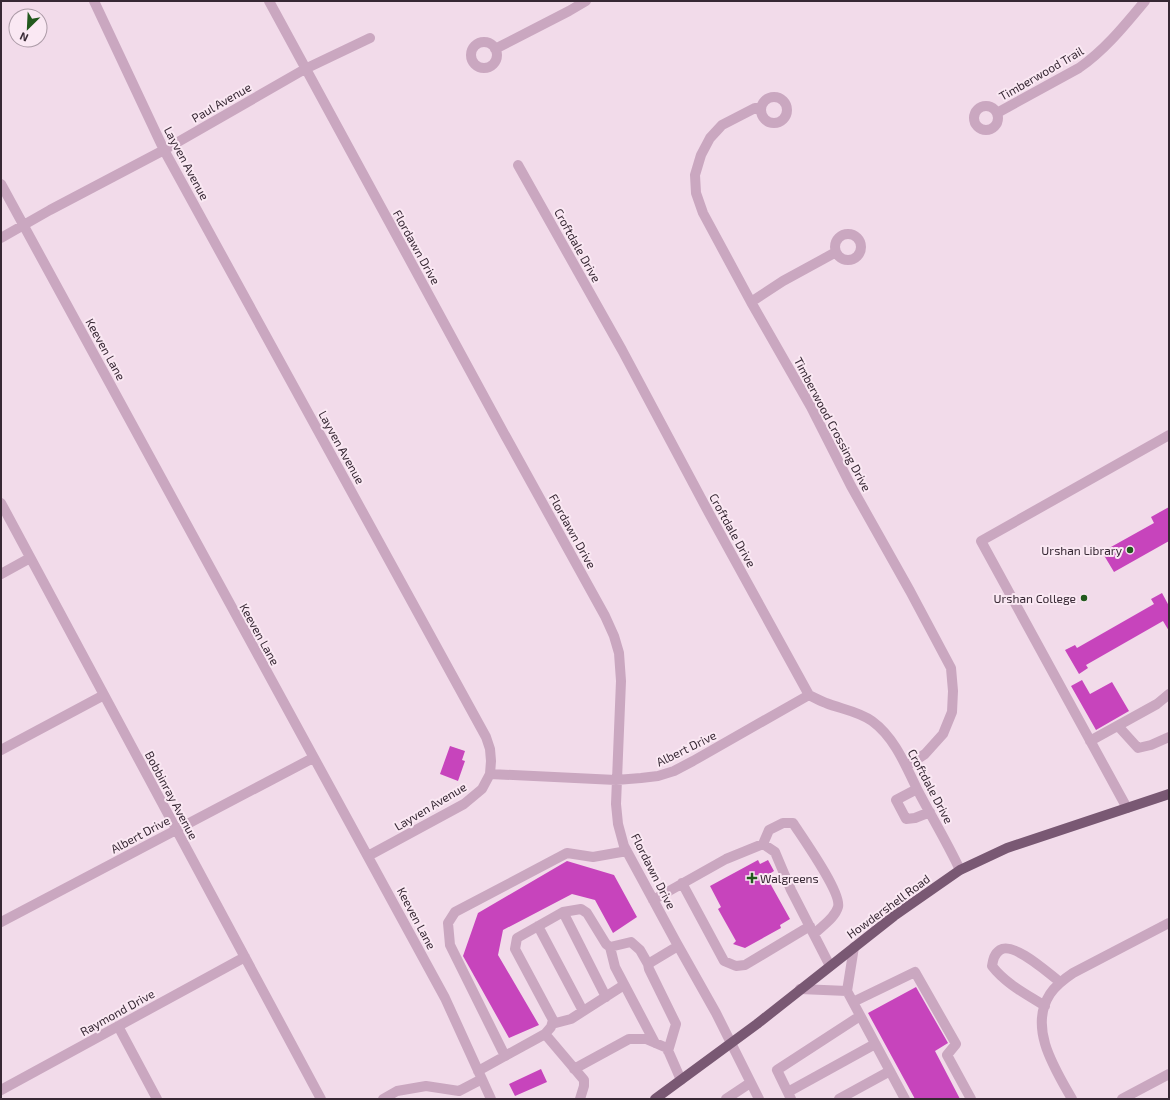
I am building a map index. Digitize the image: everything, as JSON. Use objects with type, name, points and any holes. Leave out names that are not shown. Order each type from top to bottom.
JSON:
[{"type":"main road","name":"Howdershell Road","points":[[655,1099],[894,916],[960,870],[1008,848],[1169,794]]},
{"type":"street","name":"Layven Avenue","points":[[94,1],[164,150],[486,737],[490,749],[490,774],[482,789],[464,804],[368,856]]},
{"type":"street","name":"Flordawn Drive","points":[[269,1],[510,444],[606,616],[619,653],[621,681],[616,780],[618,824],[627,850],[678,946],[716,1013],[759,1099]]},
{"type":"street","points":[[495,49],[586,1]]},
{"type":"street","name":"Timberwood Trail","points":[[997,113],[1092,60],[1145,1]]},
{"type":"street","name":"Paul Avenue","points":[[1,238],[50,210],[164,150],[305,69],[370,38]]},
{"type":"street","name":"Timberwood Crossing Drive","points":[[761,108],[755,108],[722,125],[710,138],[701,155],[695,174],[696,193],[703,213],[751,302],[811,407],[851,486],[951,668],[953,691],[952,712],[943,734],[925,754],[907,766]]},
{"type":"street","name":"Croftdale Drive","points":[[518,165],[622,350],[710,515],[809,695],[826,703],[851,711],[870,720],[883,730],[907,766],[917,789],[960,870]]},
{"type":"street","name":"Keeven Lane","points":[[1,184],[445,998],[491,1099]]},
{"type":"street","points":[[751,302],[836,252]]},
{"type":"street","points":[[1127,808],[981,541],[1169,435]]},
{"type":"street","name":"Bobbinray Avenue","points":[[1,503],[321,1099]]},
{"type":"street","points":[[1,574],[30,558]]},
{"type":"street","points":[[1090,741],[1157,704],[1169,694]]},
{"type":"street","points":[[1,750],[104,695]]},
{"type":"street","name":"Albert Drive","points":[[490,774],[616,780],[658,776],[674,771],[809,695]]},
{"type":"street","points":[[1118,726],[1138,748],[1151,745],[1169,737]]},
{"type":"street","name":"Albert Drive","points":[[1,922],[313,758]]},
{"type":"street","points":[[917,789],[896,800],[906,818],[915,818],[930,812]]},
{"type":"street","points":[[653,900],[726,859],[763,844],[769,830],[783,823],[793,823],[837,896],[839,906],[834,915],[812,930],[745,965],[736,966],[724,961],[682,884]]},
{"type":"street","points":[[763,844],[775,852],[791,890],[830,966]]},
{"type":"street","points":[[505,1056],[450,945],[448,923],[455,912],[567,853],[593,857],[627,850]]},
{"type":"street","points":[[552,1024],[552,1020],[515,949],[517,938],[563,912],[581,909],[586,913],[606,944],[610,947],[614,967],[654,1043]]},
{"type":"street","points":[[563,912],[606,997]]},
{"type":"street","points":[[1072,1099],[1044,1042],[1042,1019],[1050,994],[1060,982],[1072,973],[1169,923]]},
{"type":"street","points":[[538,926],[584,1011]]},
{"type":"street","points":[[610,947],[631,942],[640,950],[648,964],[649,969],[676,1024],[668,1051]]},
{"type":"street","points":[[648,964],[678,946]]},
{"type":"street","points":[[854,947],[847,991],[903,1098]]},
{"type":"street","points":[[1045,1006],[1006,982],[992,966],[994,957],[1000,950],[1007,948],[1017,951],[1060,982]]},
{"type":"street","name":"Raymond Drive","points":[[1,1090],[245,957]]},
{"type":"street","points":[[853,1002],[915,972],[956,1044],[948,1055],[971,1099]]},
{"type":"street","points":[[383,1099],[396,1091],[426,1086],[460,1091],[505,1056],[545,1034],[552,1024],[571,1019],[624,985]]},
{"type":"street","points":[[800,989],[847,991]]},
{"type":"street","points":[[860,1016],[777,1070],[790,1096],[875,1044]]},
{"type":"street","points":[[118,1026],[157,1099]]},
{"type":"street","points":[[545,1034],[584,1080],[585,1083],[580,1099]]},
{"type":"street","points":[[574,1069],[629,1039],[646,1039],[667,1048],[681,1080]]},
{"type":"street","points":[[839,1099],[890,1071]]},
{"type":"street","points":[[1122,1099],[1169,1074]]},
{"type":"street","points":[[726,1099],[750,1083]]},
{"type":"street","points":[[446,1089],[452,1099]]},
{"type":"street","points":[[404,1090],[410,1099]]},
{"type":"building","name":"Urshan Library","points":[[1169,507],[1169,541],[1114,572],[1102,552],[1154,523],[1151,517]]},
{"type":"building","points":[[1162,593],[1169,606],[1169,631],[1163,621],[1086,665],[1088,668],[1079,674],[1065,650],[1075,645],[1077,648],[1154,604],[1151,599]]},
{"type":"building","points":[[1082,680],[1090,694],[1112,682],[1129,711],[1096,730],[1071,686]]},
{"type":"building","points":[[450,746],[465,751],[462,760],[465,761],[458,781],[440,774]]},
{"type":"building","name":"Walgreens","points":[[758,860],[760,864],[768,860],[774,871],[766,876],[790,919],[780,925],[781,928],[745,948],[733,944],[736,941],[718,909],[721,907],[710,886]]},
{"type":"building","points":[[567,861],[614,875],[637,917],[613,933],[595,900],[572,894],[503,930],[498,955],[539,1025],[509,1038],[463,956],[478,913]]},
{"type":"building","points":[[916,987],[948,1043],[935,1051],[960,1099],[915,1099],[868,1013]]},
{"type":"building","points":[[541,1069],[547,1082],[515,1096],[509,1084]]},
{"type":"place","name":"Urshan Library","points":[[1130,550]]},
{"type":"place","name":"Urshan College","points":[[1084,598]]},
{"type":"place","name":"Walgreens","points":[[752,878]]}]
